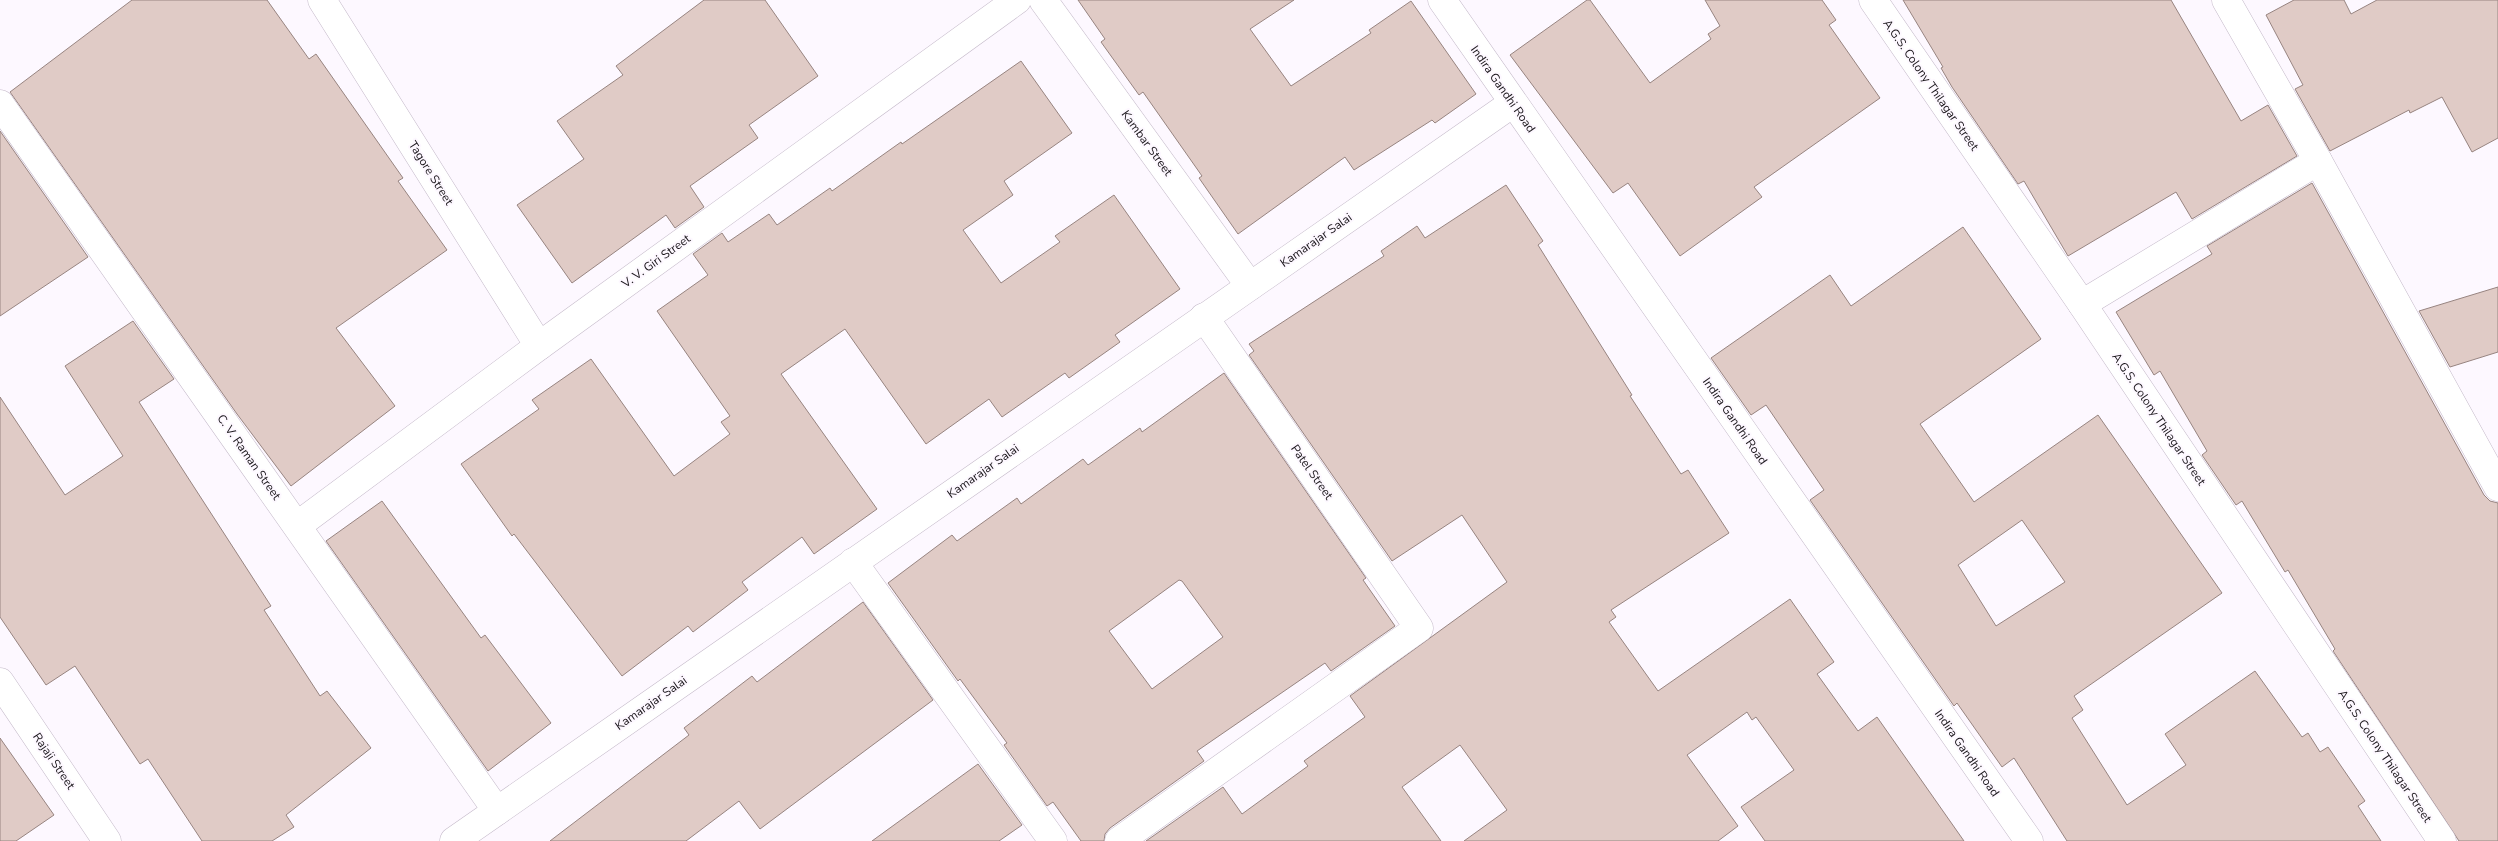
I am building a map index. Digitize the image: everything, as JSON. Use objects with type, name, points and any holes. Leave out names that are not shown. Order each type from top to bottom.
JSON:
[{"type":"street","name":"Tagore Street","points":[[322,0],[539,346]]},
{"type":"street","name":"V. V. Giri Street","points":[[298,525],[539,346],[1017,0]]},
{"type":"street","name":"Kambar Street","points":[[1043,0],[1250,286]]},
{"type":"street","name":"Indira Gandhi Road","points":[[1442,0],[2029,841]]},
{"type":"street","name":"A.G.S. Colony Thilagar Street","points":[[1873,0],[2082,304],[2442,841]]},
{"type":"street","points":[[2226,0],[2318,161],[2498,487]]},
{"type":"street","name":"Kamarajar Salai","points":[[454,841],[1204,316],[1513,103]]},
{"type":"street","name":"C. V. Raman Street","points":[[0,104],[298,525],[497,811]]},
{"type":"street","points":[[2082,304],[2318,161]]},
{"type":"street","name":"Patel Street","points":[[1119,841],[1419,628],[1204,316]]},
{"type":"street","points":[[853,562],[1053,841]]},
{"type":"street","name":"Rajaji Street","points":[[4,698],[108,841]]},
{"type":"building","points":[[132,0],[267,0],[309,59],[316,54],[403,178],[398,181],[447,250],[336,328],[395,406],[291,486],[237,414],[10,92]]},
{"type":"building","points":[[704,0],[765,0],[818,76],[749,125],[758,138],[690,186],[704,207],[675,228],[666,215],[572,283],[517,205],[584,159],[557,121],[623,75],[616,66]]},
{"type":"building","points":[[1078,0],[1294,0],[1250,29],[1291,86],[1371,33],[1369,30],[1411,1],[1476,94],[1435,123],[1432,120],[1354,170],[1345,157],[1238,234],[1199,178],[1202,176],[1143,92],[1139,95],[1101,42],[1105,39]]},
{"type":"building","points":[[1587,0],[1590,0],[1650,83],[1711,39],[1708,34],[1720,26],[1705,0],[1822,0],[1836,20],[1829,25],[1880,98],[1754,187],[1762,197],[1680,256],[1628,183],[1613,193],[1510,55]]},
{"type":"building","points":[[1903,0],[2171,0],[2241,121],[2268,105],[2297,156],[2192,219],[2176,192],[2068,256],[2024,181],[2018,184],[1952,87],[1941,68],[1943,67]]},
{"type":"building","points":[[2294,0],[2344,0],[2351,14],[2377,0],[2498,0],[2498,138],[2472,152],[2442,97],[2410,113],[2409,110],[2330,151],[2295,89],[2303,85],[2266,15]]},
{"type":"building","points":[[1021,61],[1072,133],[1004,181],[1013,195],[963,230],[1001,283],[1060,242],[1055,236],[1114,195],[1180,289],[1115,335],[1120,342],[1069,378],[1065,373],[1002,417],[989,399],[926,444],[845,329],[781,374],[877,509],[814,554],[802,537],[742,582],[748,590],[693,632],[688,626],[622,676],[514,534],[512,536],[461,464],[539,409],[532,400],[591,359],[674,476],[730,434],[721,422],[730,416],[657,311],[708,275],[693,254],[722,233],[728,242],[769,214],[777,225],[830,188],[832,191],[901,142],[902,144]]},
{"type":"building","points":[[0,131],[88,257],[0,316]]},
{"type":"building","points":[[2312,183],[2484,495],[2490,501],[2498,503],[2498,841],[2459,841],[2333,651],[2335,649],[2288,570],[2285,572],[2242,501],[2236,505],[2202,455],[2207,451],[2160,371],[2154,375],[2116,312],[2212,254],[2207,246]]},
{"type":"building","points":[[1506,185],[1543,241],[1538,245],[1632,395],[1630,396],[1681,474],[1688,470],[1729,533],[1611,610],[1616,617],[1609,622],[1658,691],[1790,599],[1834,662],[1817,674],[1858,731],[1877,717],[1964,841],[1765,841],[1741,807],[1794,770],[1756,717],[1752,720],[1747,712],[1687,755],[1738,826],[1718,841],[1464,841],[1507,810],[1460,745],[1402,787],[1441,841],[1146,841],[1223,787],[1242,814],[1308,766],[1304,761],[1365,717],[1350,696],[1507,582],[1462,515],[1392,561],[1249,355],[1254,351],[1249,344],[1384,256],[1381,251],[1417,226],[1425,238]]},
{"type":"building","points":[[1963,227],[2041,339],[1920,424],[1974,502],[2098,415],[2222,593],[2074,696],[2083,710],[2072,718],[2127,805],[2186,765],[2165,734],[2255,671],[2302,737],[2308,733],[2320,752],[2328,747],[2365,801],[2358,806],[2381,841],[2067,841],[2014,758],[2002,767],[1957,703],[1954,706],[1810,500],[1824,490],[1766,405],[1751,415],[1711,358],[1830,275],[1851,306]],"holes":[[[2022,520],[2065,582],[1996,626],[1958,565]]]},
{"type":"building","points":[[2498,287],[2498,352],[2450,367],[2419,311]]},
{"type":"building","points":[[133,321],[174,379],[139,402],[271,606],[264,610],[320,696],[327,691],[371,748],[286,815],[294,827],[272,841],[202,841],[148,759],[140,764],[75,666],[46,685],[0,617],[0,397],[65,495],[123,456],[65,366]]},
{"type":"building","points":[[1224,373],[1366,578],[1363,580],[1395,626],[1331,671],[1325,663],[1197,751],[1204,761],[1110,828],[1105,834],[1104,841],[1081,841],[1053,802],[1047,806],[1004,745],[1007,743],[960,679],[958,681],[888,583],[952,535],[957,541],[1017,498],[1021,504],[1083,459],[1088,465],[1140,428],[1142,432]],"holes":[[[1179,580],[1182,581],[1223,637],[1152,689],[1109,631]]]},
{"type":"building","points":[[382,501],[481,638],[485,635],[551,723],[488,771],[326,541]]},
{"type":"building","points":[[863,602],[933,700],[760,829],[739,801],[686,841],[550,841],[689,735],[684,728],[752,676],[757,682]]},
{"type":"building","points":[[0,738],[54,815],[16,841],[0,841]]},
{"type":"building","points":[[978,764],[1022,825],[999,841],[872,841]]}]
